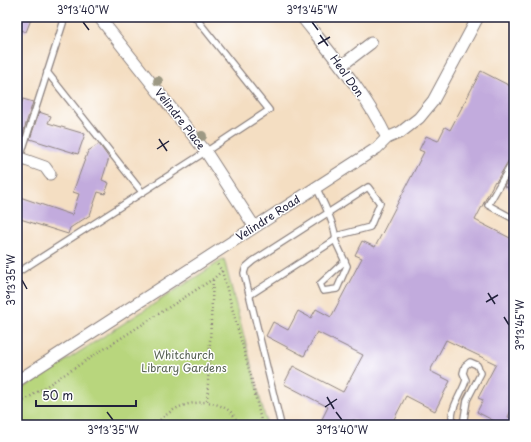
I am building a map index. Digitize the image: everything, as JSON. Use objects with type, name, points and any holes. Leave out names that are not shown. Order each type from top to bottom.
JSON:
[{"type":"street","name":"Velindre Place","points":[[99,17],[206,152],[254,226]]},
{"type":"street","name":"Heol Don","points":[[302,17],[340,66],[380,124],[387,138]]},
{"type":"street","name":"Velindre Road","points":[[17,380],[377,148],[387,138],[401,132],[415,122],[433,101],[478,17]]},
{"type":"street","points":[[340,66],[371,43]]},
{"type":"street","points":[[18,161],[45,167],[50,174]]},
{"type":"lane","points":[[18,161],[65,17]]},
{"type":"lane","points":[[17,273],[269,110],[195,17]]},
{"type":"lane","points":[[47,72],[142,192]]},
{"type":"lane","points":[[514,160],[488,205],[514,219]]},
{"type":"lane","points":[[316,186],[328,213],[335,238],[347,266],[337,289],[323,291],[320,284],[345,262]]},
{"type":"lane","points":[[250,296],[335,238],[370,227],[380,203],[368,187],[246,267],[244,273],[281,425]]},
{"type":"lane","points":[[453,425],[452,413],[466,380],[463,373],[465,366],[470,362],[477,365],[480,374],[467,400],[463,425]]},
{"type":"path","points":[[211,254],[222,271],[251,377],[262,425]]},
{"type":"path","points":[[19,425],[18,405],[213,279],[222,271]]},
{"type":"path","points":[[207,402],[213,279]]},
{"type":"path","points":[[154,425],[167,414],[180,406],[192,403],[207,402],[218,404],[230,410],[236,417],[238,425]]},
{"type":"green space","name":"Whitchurch Library Gardens","points":[[224,259],[267,425],[17,425],[17,392]]},
{"type":"building","points":[[17,17],[32,17],[26,32],[17,29]]},
{"type":"building","points":[[481,71],[514,88],[514,156],[510,158],[496,182],[495,181],[475,220],[514,240],[514,404],[508,417],[514,420],[514,425],[502,425],[477,412],[483,400],[478,398],[496,364],[446,340],[430,371],[450,381],[435,411],[406,396],[391,425],[362,425],[353,420],[351,425],[319,425],[328,407],[284,384],[293,366],[343,392],[363,355],[317,332],[304,356],[266,336],[273,322],[288,330],[298,311],[311,318],[316,309],[331,317],[362,258],[355,255],[362,241],[375,247],[424,152],[419,150],[426,136],[438,141],[445,127],[450,130]]},
{"type":"building","points":[[23,99],[33,102],[22,136],[17,135],[17,116]]},
{"type":"building","points":[[39,112],[51,116],[48,123],[85,134],[78,154],[30,139]]},
{"type":"building","points":[[99,144],[109,158],[102,180],[109,183],[105,194],[98,192],[90,215],[70,228],[68,234],[17,218],[17,196],[72,215],[79,194],[73,192],[88,151]]},
{"type":"building","points":[[514,168],[514,191],[504,186]]}]
